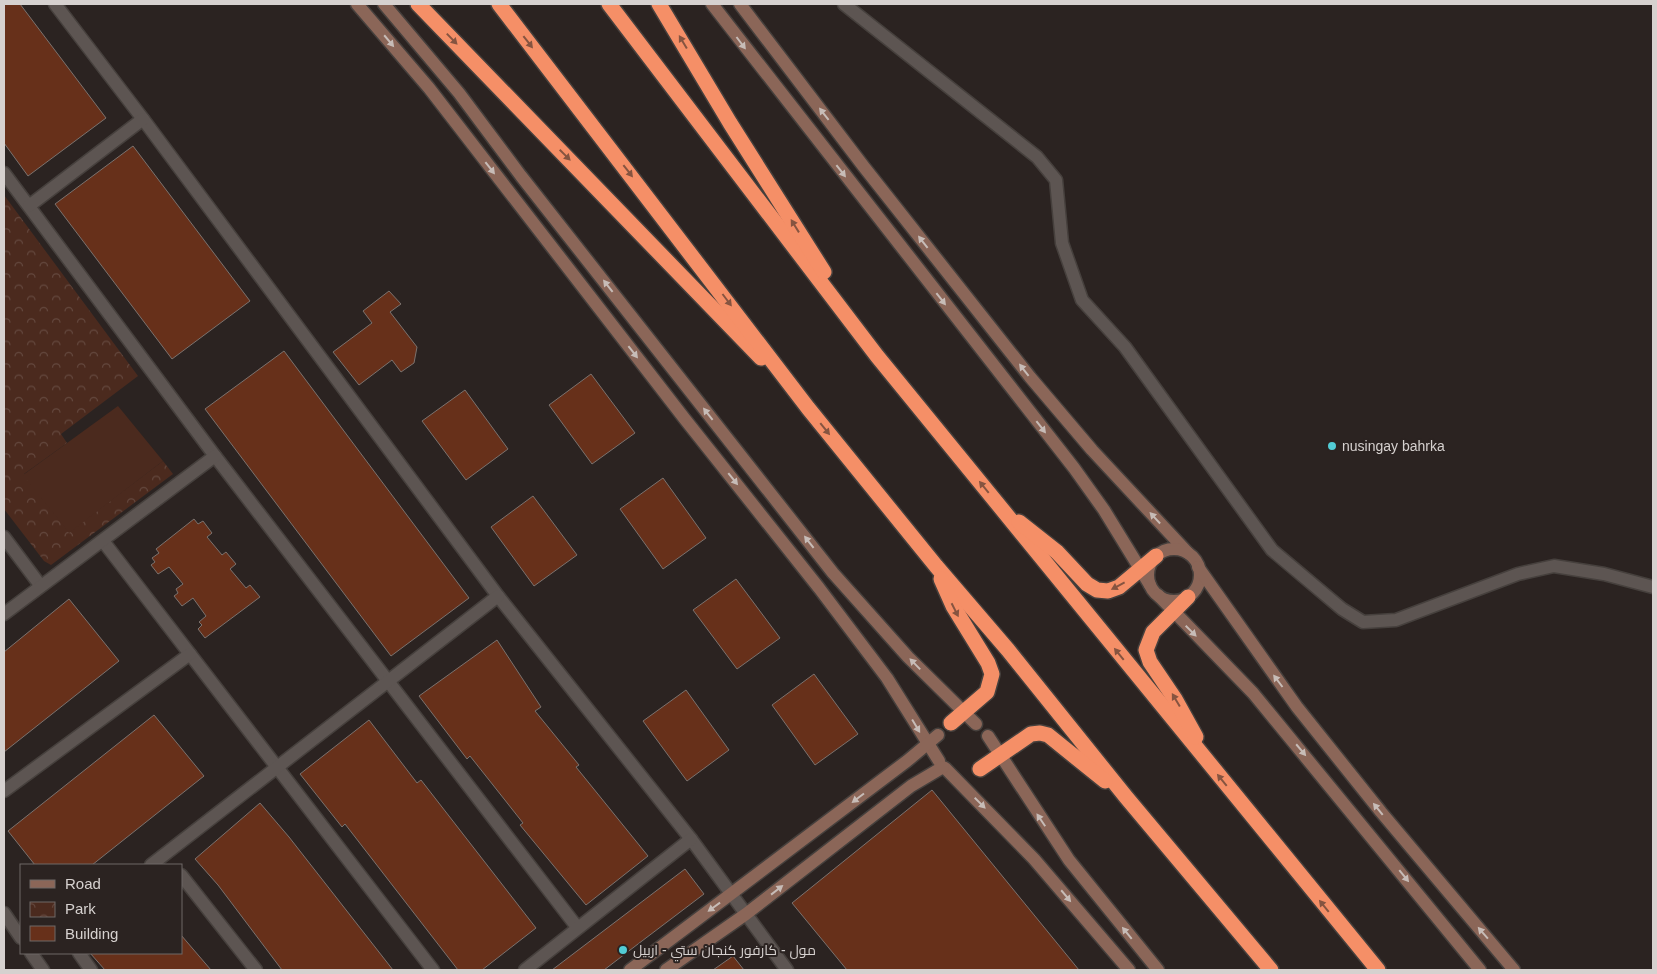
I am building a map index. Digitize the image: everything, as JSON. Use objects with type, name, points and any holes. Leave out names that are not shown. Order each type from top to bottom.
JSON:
[{"type":"highway","points":[[418,4],[808,408]]},
{"type":"highway","points":[[499,4],[808,408],[936,566],[1008,650],[1126,797],[1271,970]]},
{"type":"highway","points":[[609,4],[877,356],[1378,970]]},
{"type":"highway","points":[[659,4],[730,123],[877,356]]},
{"type":"highway","points":[[1004,512],[1040,537],[1092,587],[1102,591],[1114,589],[1142,570],[1156,556]]},
{"type":"highway","points":[[936,566],[953,606],[990,668],[990,686],[951,723]]},
{"type":"highway","points":[[1188,597],[1149,638],[1147,656],[1186,718],[1206,759]]},
{"type":"highway","points":[[980,769],[1000,754],[1035,733],[1048,735],[1126,797]]},
{"type":"highway","points":[[1347,934],[1386,970]]},
{"type":"street","points":[[54,4],[143,119],[498,596],[691,839],[784,969]]},
{"type":"street","points":[[357,4],[428,88],[684,418],[819,588],[887,678],[942,766],[1034,859],[1129,970]]},
{"type":"street","points":[[384,4],[459,93],[521,176],[833,573],[908,657],[950,699],[968,708],[976,724],[988,736],[1069,860],[1158,970]]},
{"type":"street","points":[[712,4],[1074,468],[1154,590],[1172,612],[1253,694],[1480,970]]},
{"type":"street","points":[[740,4],[864,167],[1036,384],[1092,450],[1188,553],[1297,707],[1393,827],[1514,970]]},
{"type":"street","points":[[844,4],[1037,157],[1056,180],[1062,243],[1082,300],[1124,347],[1272,550],[1342,609],[1363,622],[1396,620],[1518,574],[1554,566],[1604,574],[1653,588]]},
{"type":"street","points":[[29,206],[143,119]]},
{"type":"street","points":[[4,173],[215,456],[577,927]]},
{"type":"street","points":[[4,614],[40,585],[103,541],[215,456]]},
{"type":"street","points":[[4,537],[40,585]]},
{"type":"street","points":[[103,541],[280,768],[433,970]]},
{"type":"street","points":[[1188,553],[1172,549],[1156,556],[1149,570],[1154,590],[1172,601],[1188,597],[1199,584],[1198,567]]},
{"type":"street","points":[[155,864],[169,860],[280,768],[498,596]]},
{"type":"street","points":[[4,791],[190,654]]},
{"type":"street","points":[[630,970],[928,745],[951,723],[959,720],[976,724]]},
{"type":"street","points":[[938,735],[936,744],[942,766]]},
{"type":"street","points":[[942,766],[963,775],[980,769],[990,754],[988,736]]},
{"type":"street","points":[[1010,769],[1007,760],[1013,746]]},
{"type":"street","points":[[657,948],[668,969],[746,914],[911,786],[942,766]]},
{"type":"street","points":[[525,970],[577,927],[691,839]]},
{"type":"street","points":[[182,877],[256,970]]},
{"type":"street","points":[[4,913],[20,937]]},
{"type":"street","points":[[32,954],[43,970]]},
{"type":"street","points":[[80,954],[92,970]]},
{"type":"green space","points":[[4,195],[138,376],[61,434],[67,443],[24,474],[69,532],[163,461],[173,474],[51,565],[44,561],[4,509]]},
{"type":"green space","points":[[118,406],[163,461],[69,533],[23,475]]},
{"type":"building","points":[[4,4],[20,4],[106,118],[28,176],[4,143]]},
{"type":"building","points":[[133,146],[250,301],[172,359],[55,204]]},
{"type":"building","points":[[389,291],[401,304],[390,312],[417,347],[414,363],[401,372],[392,360],[359,385],[333,352],[372,323],[363,311]]},
{"type":"building","points":[[284,351],[469,598],[391,656],[205,409]]},
{"type":"building","points":[[591,374],[635,433],[592,464],[549,405]]},
{"type":"building","points":[[465,390],[508,449],[466,480],[422,421]]},
{"type":"building","points":[[663,478],[706,538],[663,569],[620,509]]},
{"type":"building","points":[[533,496],[577,555],[534,586],[491,527]]},
{"type":"building","points":[[194,519],[198,524],[203,521],[212,533],[207,537],[222,555],[226,552],[236,564],[230,569],[246,588],[250,585],[260,597],[205,638],[198,629],[202,625],[199,622],[206,616],[193,598],[182,606],[174,596],[178,593],[176,589],[183,584],[169,567],[158,574],[151,565],[155,562],[152,558],[159,553],[156,549]]},
{"type":"building","points":[[736,579],[780,638],[737,669],[693,610]]},
{"type":"building","points":[[69,599],[119,661],[4,752],[4,652]]},
{"type":"building","points":[[497,640],[541,707],[535,711],[579,765],[576,767],[648,856],[586,905],[520,825],[523,823],[470,756],[467,759],[419,696]]},
{"type":"building","points":[[814,674],[858,734],[815,765],[772,705]]},
{"type":"building","points":[[686,690],[729,750],[687,781],[643,721]]},
{"type":"building","points":[[154,715],[204,776],[93,864],[34,864],[8,831]]},
{"type":"building","points":[[369,720],[417,783],[421,780],[536,928],[482,970],[458,970],[345,824],[342,827],[300,774]]},
{"type":"building","points":[[932,790],[1079,970],[847,970],[792,903]]},
{"type":"building","points":[[260,803],[289,837],[393,970],[282,970],[218,885],[195,859]]},
{"type":"building","points":[[685,869],[704,894],[604,970],[552,970]]},
{"type":"building","points":[[182,936],[211,970],[105,970],[91,954],[182,954]]},
{"type":"building","points":[[733,956],[744,970],[713,970]]},
{"type":"place","name":"nusingay bahrka","points":[[1332,446]]},
{"type":"place","name":"مول - كارفور كنجان ستي - اربيل","points":[[623,950]]}]
